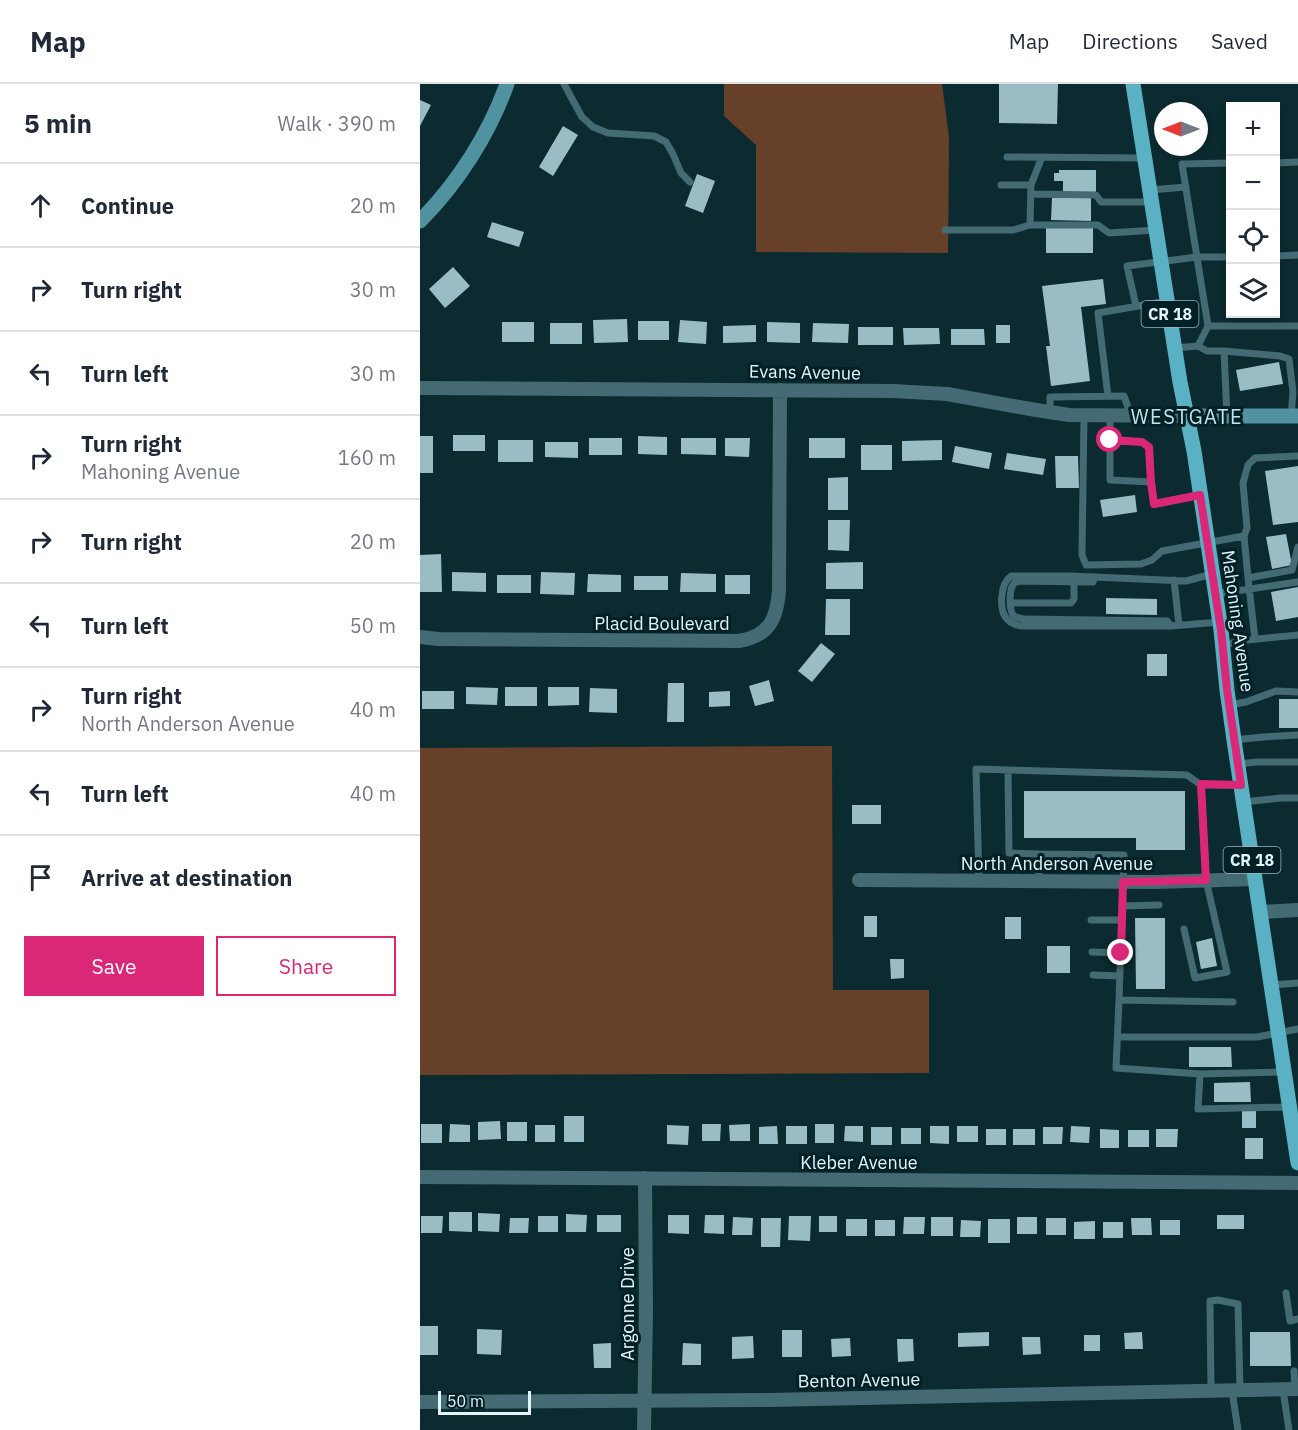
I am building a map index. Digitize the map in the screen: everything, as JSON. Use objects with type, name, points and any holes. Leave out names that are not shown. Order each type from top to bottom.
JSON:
[{"type":"main road","name":"Mahoning Avenue","points":[[1133,84],[1208,543],[1234,740],[1298,1163]]},
{"type":"street","points":[[420,220],[445,192],[469,159],[489,124],[507,84]]},
{"type":"street","name":"Evans Avenue","points":[[420,388],[893,391],[947,394],[1084,416],[1187,416]]},
{"type":"street","name":"Placid Boulevard","points":[[420,637],[739,641],[757,636],[768,627],[778,608],[780,390]]},
{"type":"street","points":[[1187,416],[1294,416]]},
{"type":"street","name":"North Anderson Avenue","points":[[859,880],[1123,882],[1255,879]]},
{"type":"street","points":[[1260,912],[1298,910]]},
{"type":"street","name":"Kleber Avenue","points":[[420,1177],[1298,1183]]},
{"type":"street","name":"Argonne Drive","points":[[644,1430],[645,1178]]},
{"type":"street","name":"Benton Avenue","points":[[420,1402],[781,1400],[1292,1390]]},
{"type":"lane","points":[[564,84],[582,117],[593,127],[608,133],[654,136],[666,142],[681,173],[690,182]]},
{"type":"lane","points":[[1007,157],[1145,158]]},
{"type":"lane","points":[[1030,225],[1031,185],[1042,157]]},
{"type":"lane","points":[[1280,163],[1298,162]]},
{"type":"lane","points":[[1198,346],[1208,326],[1182,164],[1226,163]]},
{"type":"lane","points":[[1001,185],[1031,185]]},
{"type":"lane","points":[[1031,194],[1096,195],[1101,202],[1151,196],[1186,187]]},
{"type":"lane","points":[[945,230],[1013,230],[1030,225],[1098,225],[1108,233],[1156,230]]},
{"type":"lane","points":[[1280,256],[1298,255]]},
{"type":"lane","points":[[1136,306],[1127,266],[1197,257],[1226,257]]},
{"type":"lane","points":[[1108,396],[1098,313],[1167,300]]},
{"type":"lane","points":[[1208,326],[1298,326]]},
{"type":"lane","points":[[1175,348],[1198,346],[1207,351],[1280,356],[1289,359],[1294,416]]},
{"type":"lane","points":[[1224,351],[1227,416]]},
{"type":"lane","points":[[1050,412],[1050,397],[1124,396],[1131,416]]},
{"type":"lane","points":[[1084,416],[1082,555],[1086,565],[1141,564],[1152,560],[1162,551],[1244,536]]},
{"type":"lane","points":[[1110,416],[1110,480],[1151,482]]},
{"type":"lane","points":[[1110,440],[1142,442],[1149,447],[1154,504],[1200,495]]},
{"type":"lane","points":[[1255,639],[1244,536],[1247,528],[1243,483],[1248,465],[1255,458],[1298,456]]},
{"type":"lane","points":[[1248,578],[1292,570],[1298,547]]},
{"type":"lane","points":[[1212,574],[1186,581],[1011,576],[1005,580],[1002,588],[1002,612],[1006,619],[1021,626],[1175,626],[1220,622]]},
{"type":"lane","points":[[1094,578],[1093,582],[1022,580],[1016,582],[1010,594],[1011,613],[1024,619],[1167,621],[1175,626]]},
{"type":"lane","points":[[1174,580],[1175,626]]},
{"type":"lane","points":[[1010,603],[1071,603],[1074,599],[1074,582]]},
{"type":"lane","points":[[1215,594],[1298,582]]},
{"type":"lane","points":[[1222,645],[1298,635]]},
{"type":"lane","points":[[1229,705],[1276,692],[1298,692]]},
{"type":"lane","points":[[1234,740],[1298,735]]},
{"type":"lane","points":[[1238,764],[1298,762]]},
{"type":"lane","points":[[979,881],[976,769],[1186,775],[1201,784],[1241,785]]},
{"type":"lane","points":[[1008,770],[1009,853],[1124,855],[1116,1068],[1200,1074],[1284,1072]]},
{"type":"lane","points":[[1184,929],[1195,978],[1227,972],[1206,880],[1201,784]]},
{"type":"lane","points":[[1243,802],[1298,798]]},
{"type":"lane","points":[[1039,854],[1039,881]]},
{"type":"lane","points":[[1123,906],[1159,905]]},
{"type":"lane","points":[[1091,920],[1122,920]]},
{"type":"lane","points":[[1092,952],[1121,953]]},
{"type":"lane","points":[[1094,975],[1120,976]]},
{"type":"lane","points":[[1271,985],[1298,982]]},
{"type":"lane","points":[[1119,1000],[1233,1002]]},
{"type":"lane","points":[[1118,1037],[1257,1037],[1298,1029]]},
{"type":"lane","points":[[1200,1074],[1198,1109],[1290,1107]]},
{"type":"lane","points":[[1286,1293],[1290,1321],[1298,1319]]},
{"type":"lane","points":[[1211,1391],[1210,1302],[1218,1300],[1238,1304],[1236,1391],[1238,1430]]},
{"type":"lane","points":[[1289,1430],[1294,1371]]},
{"type":"shaded area","points":[[724,84],[942,84],[949,137],[948,253],[756,252],[756,145],[724,116]]},
{"type":"shaded area","points":[[832,746],[833,990],[929,990],[929,1073],[420,1075],[420,748]]},
{"type":"building","points":[[999,84],[1058,84],[1057,124],[999,123]]},
{"type":"building","points":[[420,100],[431,105],[420,126]]},
{"type":"building","points":[[563,126],[578,135],[553,176],[539,167]]},
{"type":"building","points":[[1059,170],[1096,170],[1096,192],[1063,192],[1063,181],[1054,181],[1054,173],[1059,173]]},
{"type":"building","points":[[697,174],[715,181],[703,213],[685,206]]},
{"type":"building","points":[[1052,198],[1091,198],[1091,221],[1051,220]]},
{"type":"building","points":[[492,222],[524,232],[519,247],[487,237]]},
{"type":"building","points":[[1046,227],[1093,227],[1093,253],[1046,253]]},
{"type":"building","points":[[453,267],[470,286],[445,308],[429,289]]},
{"type":"building","points":[[1103,279],[1106,304],[1081,307],[1090,381],[1051,386],[1046,346],[1050,346],[1042,286]]},
{"type":"building","points":[[627,319],[628,342],[594,343],[593,320]]},
{"type":"building","points":[[680,320],[707,322],[706,344],[678,342]]},
{"type":"building","points":[[638,321],[669,321],[669,340],[638,340]]},
{"type":"building","points":[[502,322],[534,322],[534,342],[502,342]]},
{"type":"building","points":[[767,322],[800,323],[800,343],[767,342]]},
{"type":"building","points":[[550,323],[582,323],[582,344],[550,344]]},
{"type":"building","points":[[813,323],[849,324],[848,343],[812,342]]},
{"type":"building","points":[[756,325],[756,342],[723,343],[723,326]]},
{"type":"building","points":[[996,325],[1010,325],[1010,343],[996,343]]},
{"type":"building","points":[[858,327],[893,327],[893,345],[858,345]]},
{"type":"building","points":[[903,328],[939,328],[940,344],[904,345]]},
{"type":"building","points":[[951,329],[984,329],[985,345],[951,345]]},
{"type":"building","points":[[1279,362],[1283,384],[1240,391],[1236,370]]},
{"type":"building","points":[[453,435],[485,435],[485,451],[453,451]]},
{"type":"building","points":[[420,436],[433,436],[433,473],[420,473]]},
{"type":"building","points":[[638,436],[667,437],[667,455],[638,454]]},
{"type":"building","points":[[589,438],[622,438],[622,455],[589,455]]},
{"type":"building","points":[[681,438],[716,438],[716,455],[681,454]]},
{"type":"building","points":[[725,438],[750,438],[749,457],[725,456]]},
{"type":"building","points":[[809,438],[845,438],[845,458],[809,458]]},
{"type":"building","points":[[498,440],[533,440],[533,462],[498,462]]},
{"type":"building","points":[[942,440],[942,460],[902,461],[902,441]]},
{"type":"building","points":[[545,442],[578,442],[578,458],[545,457]]},
{"type":"building","points":[[861,445],[892,445],[892,470],[861,470]]},
{"type":"building","points":[[955,446],[992,453],[989,469],[952,462]]},
{"type":"building","points":[[1007,453],[1046,459],[1043,475],[1004,469]]},
{"type":"building","points":[[1055,456],[1078,456],[1079,488],[1056,488]]},
{"type":"building","points":[[1298,466],[1298,522],[1273,525],[1265,471]]},
{"type":"building","points":[[848,477],[848,510],[828,510],[828,478]]},
{"type":"building","points":[[1135,495],[1137,512],[1103,517],[1100,500]]},
{"type":"building","points":[[828,520],[850,520],[849,551],[828,550]]},
{"type":"building","points":[[1286,534],[1292,565],[1272,569],[1266,537]]},
{"type":"building","points":[[441,554],[442,592],[420,592],[420,555]]},
{"type":"building","points":[[863,562],[863,589],[826,589],[826,563]]},
{"type":"building","points":[[452,572],[486,573],[486,592],[452,591]]},
{"type":"building","points":[[541,572],[575,573],[574,595],[540,594]]},
{"type":"building","points":[[681,573],[716,574],[716,592],[680,592]]},
{"type":"building","points":[[588,574],[621,575],[621,592],[587,592]]},
{"type":"building","points":[[497,575],[531,575],[531,593],[497,593]]},
{"type":"building","points":[[725,575],[750,575],[750,594],[725,594]]},
{"type":"building","points":[[634,576],[668,576],[668,590],[634,590]]},
{"type":"building","points":[[1298,587],[1298,617],[1276,621],[1271,592]]},
{"type":"building","points":[[1106,598],[1157,599],[1157,615],[1106,614]]},
{"type":"building","points":[[826,599],[850,599],[850,635],[825,635]]},
{"type":"building","points":[[821,643],[835,654],[812,682],[798,671]]},
{"type":"building","points":[[1147,654],[1167,654],[1167,676],[1147,676]]},
{"type":"building","points":[[769,680],[774,701],[755,706],[749,686]]},
{"type":"building","points":[[668,683],[684,683],[684,722],[667,722]]},
{"type":"building","points":[[466,687],[498,688],[497,705],[466,704]]},
{"type":"building","points":[[505,687],[537,687],[537,706],[505,706]]},
{"type":"building","points":[[548,687],[579,687],[579,705],[548,706]]},
{"type":"building","points":[[590,688],[617,689],[617,713],[589,712]]},
{"type":"building","points":[[422,691],[454,691],[454,709],[422,709]]},
{"type":"building","points":[[730,691],[730,706],[709,707],[709,692]]},
{"type":"building","points":[[1279,699],[1298,699],[1298,728],[1279,728]]},
{"type":"building","points":[[1024,791],[1185,791],[1185,850],[1136,850],[1136,838],[1024,838]]},
{"type":"building","points":[[852,805],[881,805],[881,824],[852,824]]},
{"type":"building","points":[[864,916],[877,916],[877,937],[864,937]]},
{"type":"building","points":[[1005,917],[1021,917],[1021,939],[1005,939]]},
{"type":"building","points":[[1135,918],[1165,918],[1165,989],[1136,989]]},
{"type":"building","points":[[1212,938],[1217,966],[1201,969],[1196,942]]},
{"type":"building","points":[[1047,946],[1070,946],[1070,973],[1047,973]]},
{"type":"building","points":[[890,959],[904,959],[904,978],[891,979]]},
{"type":"building","points":[[1189,1047],[1231,1047],[1232,1067],[1189,1067]]},
{"type":"building","points":[[1250,1082],[1251,1102],[1214,1102],[1214,1083]]},
{"type":"building","points":[[1242,1110],[1256,1110],[1256,1128],[1242,1128]]},
{"type":"building","points":[[564,1116],[584,1116],[584,1142],[564,1142]]},
{"type":"building","points":[[500,1121],[501,1139],[478,1140],[478,1122]]},
{"type":"building","points":[[507,1122],[527,1122],[527,1141],[507,1141]]},
{"type":"building","points":[[421,1124],[442,1124],[442,1143],[421,1143]]},
{"type":"building","points":[[450,1124],[470,1125],[470,1142],[449,1142]]},
{"type":"building","points":[[702,1124],[721,1124],[720,1141],[702,1141]]},
{"type":"building","points":[[750,1124],[750,1141],[730,1141],[729,1125]]},
{"type":"building","points":[[815,1124],[834,1124],[834,1143],[815,1143]]},
{"type":"building","points":[[535,1125],[555,1125],[555,1142],[535,1142]]},
{"type":"building","points":[[667,1125],[689,1126],[688,1145],[667,1144]]},
{"type":"building","points":[[777,1126],[778,1144],[759,1144],[759,1127]]},
{"type":"building","points":[[786,1126],[807,1126],[807,1144],[786,1144]]},
{"type":"building","points":[[845,1126],[863,1126],[863,1142],[844,1141]]},
{"type":"building","points":[[930,1126],[949,1126],[949,1144],[930,1143]]},
{"type":"building","points":[[957,1126],[978,1126],[978,1142],[957,1142]]},
{"type":"building","points":[[1071,1126],[1090,1127],[1089,1143],[1070,1142]]},
{"type":"building","points":[[871,1127],[892,1127],[892,1145],[871,1145]]},
{"type":"building","points":[[1043,1127],[1063,1127],[1062,1144],[1043,1144]]},
{"type":"building","points":[[901,1128],[921,1128],[921,1144],[901,1144]]},
{"type":"building","points":[[986,1129],[1006,1129],[1006,1145],[986,1145]]},
{"type":"building","points":[[1013,1129],[1035,1129],[1035,1145],[1013,1145]]},
{"type":"building","points":[[1100,1129],[1119,1130],[1119,1148],[1100,1148]]},
{"type":"building","points":[[1156,1129],[1178,1129],[1177,1147],[1156,1147]]},
{"type":"building","points":[[1128,1130],[1149,1130],[1149,1147],[1128,1147]]},
{"type":"building","points":[[1245,1138],[1263,1138],[1263,1159],[1245,1159]]},
{"type":"building","points":[[449,1212],[472,1212],[472,1232],[449,1231]]},
{"type":"building","points":[[478,1213],[500,1214],[499,1232],[478,1231]]},
{"type":"building","points":[[566,1214],[587,1215],[586,1232],[566,1232]]},
{"type":"building","points":[[597,1215],[621,1215],[621,1232],[597,1232]]},
{"type":"building","points":[[668,1215],[689,1215],[689,1234],[668,1233]]},
{"type":"building","points":[[705,1215],[724,1215],[724,1234],[704,1233]]},
{"type":"building","points":[[1217,1215],[1244,1215],[1244,1229],[1217,1229]]},
{"type":"building","points":[[421,1216],[443,1216],[442,1233],[421,1233]]},
{"type":"building","points":[[538,1216],[558,1216],[558,1232],[538,1232]]},
{"type":"building","points":[[789,1216],[811,1216],[810,1241],[788,1240]]},
{"type":"building","points":[[819,1216],[837,1216],[837,1232],[819,1232]]},
{"type":"building","points":[[733,1217],[753,1218],[752,1235],[732,1235]]},
{"type":"building","points":[[904,1217],[925,1217],[924,1234],[903,1234]]},
{"type":"building","points":[[931,1217],[953,1217],[953,1236],[931,1236]]},
{"type":"building","points":[[1017,1217],[1037,1217],[1037,1234],[1017,1234]]},
{"type":"building","points":[[510,1218],[529,1218],[528,1233],[509,1233]]},
{"type":"building","points":[[761,1218],[781,1218],[780,1247],[761,1247]]},
{"type":"building","points":[[1046,1218],[1066,1218],[1066,1235],[1046,1235]]},
{"type":"building","points":[[1131,1218],[1151,1218],[1152,1235],[1132,1235]]},
{"type":"building","points":[[846,1219],[867,1219],[867,1236],[846,1236]]},
{"type":"building","points":[[988,1219],[1010,1219],[1010,1243],[988,1243]]},
{"type":"building","points":[[875,1220],[895,1220],[895,1236],[875,1236]]},
{"type":"building","points":[[961,1220],[981,1221],[980,1237],[960,1237]]},
{"type":"building","points":[[1160,1220],[1180,1220],[1180,1235],[1160,1235]]},
{"type":"building","points":[[1095,1221],[1095,1239],[1074,1239],[1074,1222]]},
{"type":"building","points":[[1103,1222],[1123,1222],[1123,1238],[1103,1238]]},
{"type":"building","points":[[420,1326],[438,1326],[438,1355],[420,1355]]},
{"type":"building","points":[[477,1329],[502,1330],[501,1355],[477,1354]]},
{"type":"building","points":[[782,1330],[802,1330],[802,1357],[782,1357]]},
{"type":"building","points":[[989,1332],[989,1346],[958,1347],[958,1333]]},
{"type":"building","points":[[1142,1332],[1143,1349],[1125,1349],[1124,1333]]},
{"type":"building","points":[[1250,1332],[1290,1332],[1291,1366],[1250,1366]]},
{"type":"building","points":[[1084,1335],[1100,1335],[1100,1351],[1084,1351]]},
{"type":"building","points":[[753,1336],[754,1358],[732,1359],[732,1337]]},
{"type":"building","points":[[1022,1337],[1040,1337],[1041,1354],[1023,1355]]},
{"type":"building","points":[[850,1338],[851,1356],[832,1357],[831,1339]]},
{"type":"building","points":[[897,1339],[913,1339],[914,1361],[898,1362]]},
{"type":"building","points":[[611,1343],[611,1368],[594,1368],[593,1344]]},
{"type":"building","points":[[683,1343],[701,1344],[701,1365],[682,1365]]},
{"type":"district","name":"WESTGATE","points":[[1187,416]]},
{"type":"route","points":[[1110,440],[1142,442],[1149,447],[1154,504],[1200,495],[1221,630],[1241,785],[1201,784],[1206,880],[1123,882],[1121,953]]}]
